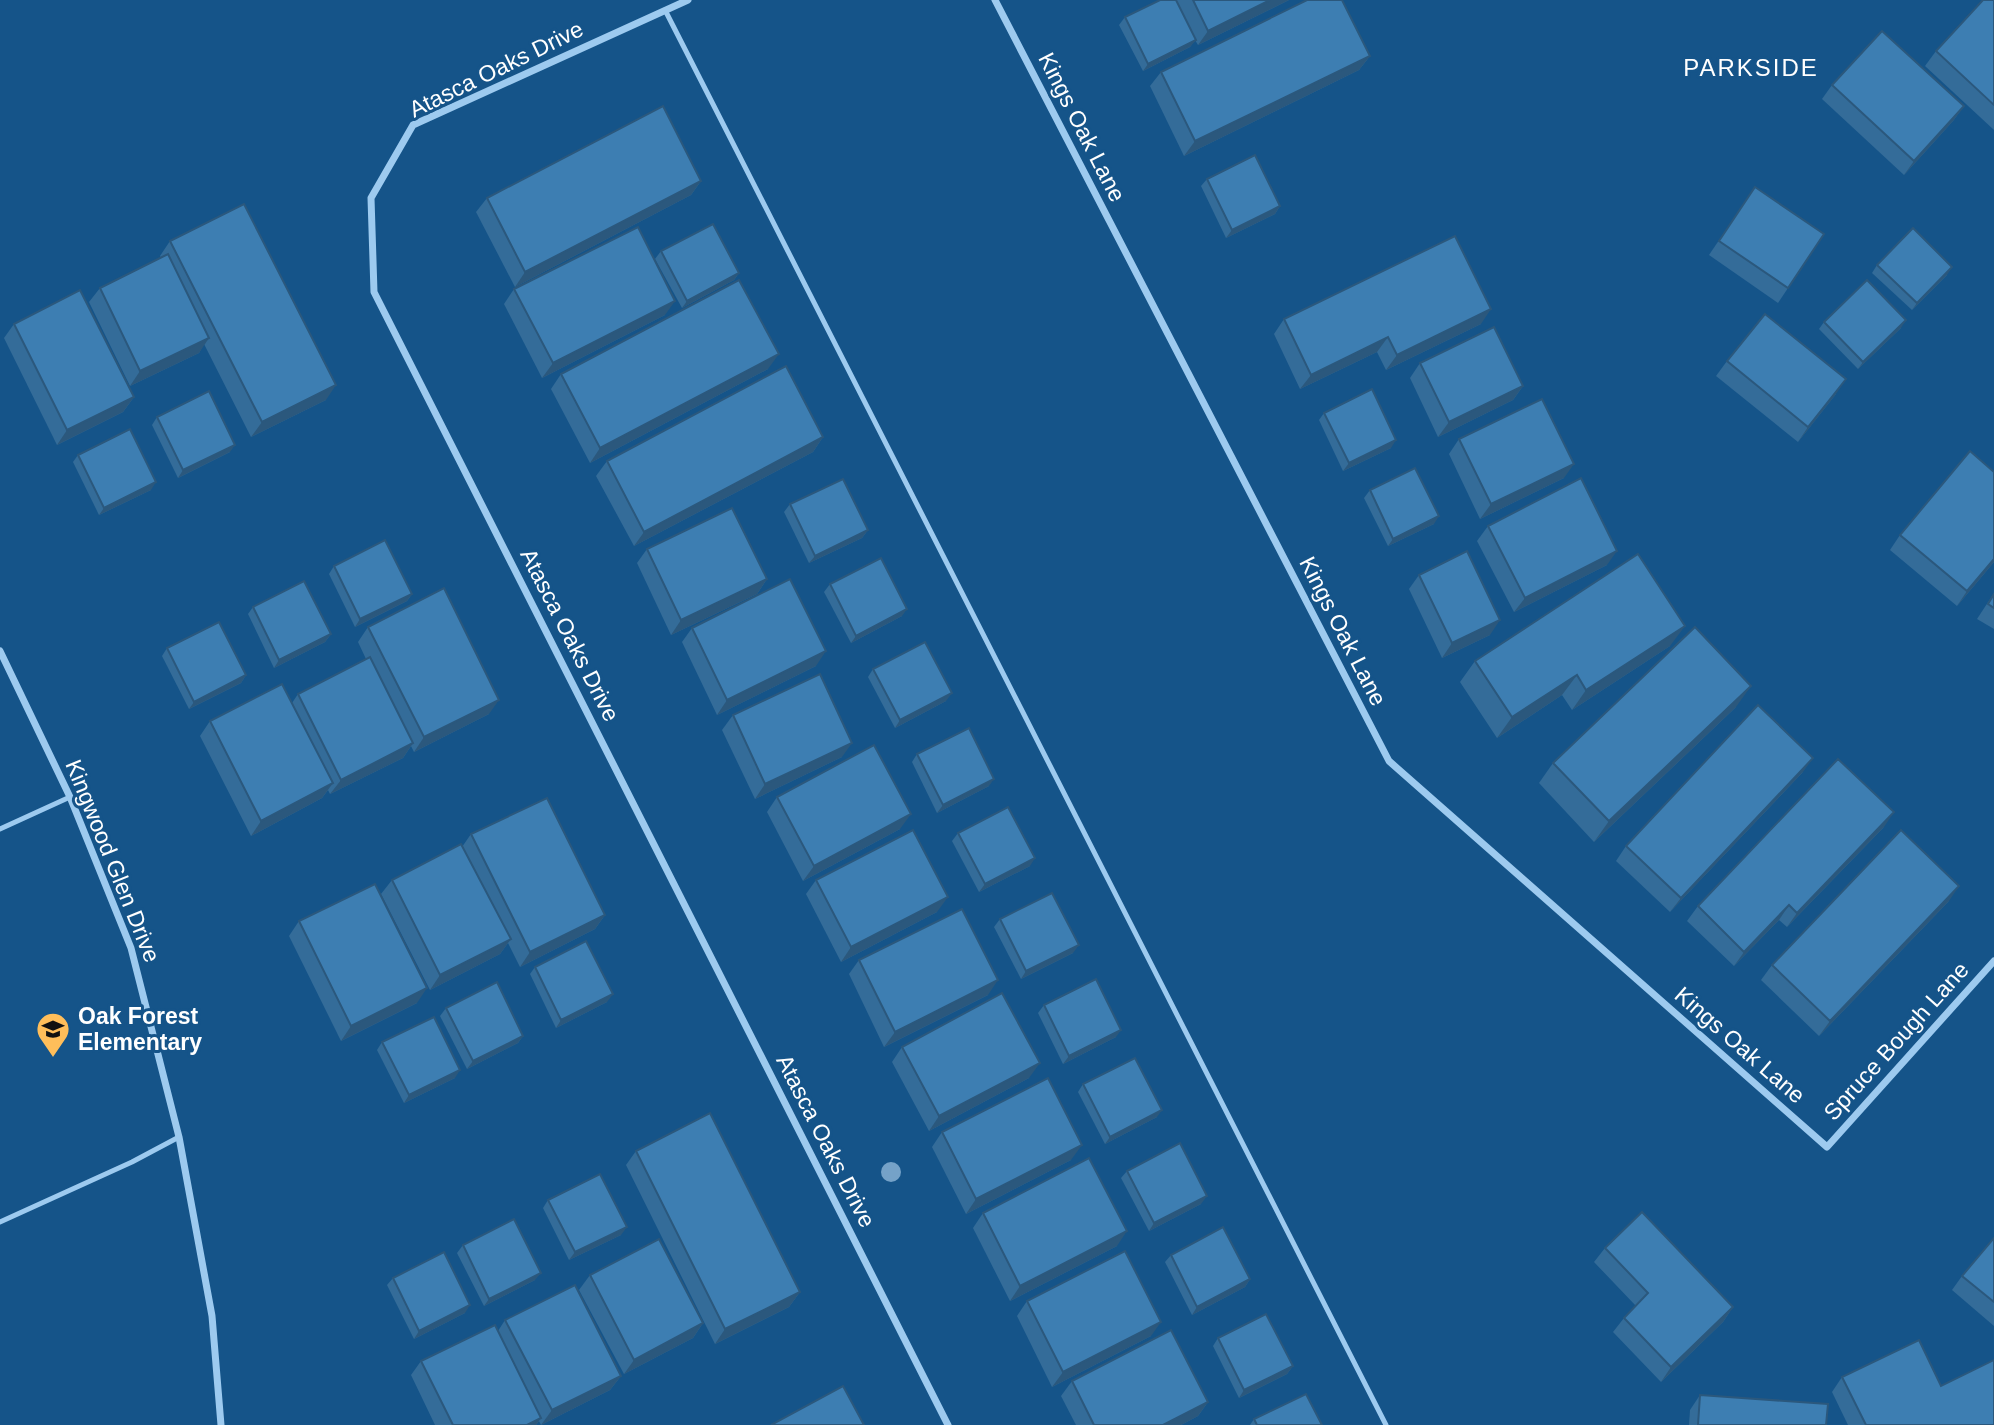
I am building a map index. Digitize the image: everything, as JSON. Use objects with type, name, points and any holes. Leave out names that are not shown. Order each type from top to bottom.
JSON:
[{"type":"street","name":"Atasca Oaks Drive","points":[[688,0],[413,125],[371,198],[374,292],[948,1425]]},
{"type":"street","name":"Kings Oak Lane","points":[[995,0],[1389,761],[1826,1147]]},
{"type":"street","name":"Kingwood Glen Drive","points":[[1,656],[70,797],[131,948],[179,1137],[212,1316],[221,1425]]},
{"type":"street","name":"Spruce Bough Lane","points":[[1826,1147],[1994,961]]},
{"type":"lane","points":[[665,10],[1386,1425]]},
{"type":"lane","points":[[0,829],[70,797]]},
{"type":"lane","points":[[0,1223],[132,1162],[179,1137]]},
{"type":"building","points":[[1160,0],[1176,0],[1196,40],[1148,64],[1125,17]]},
{"type":"building","points":[[1193,0],[1270,0],[1208,31]]},
{"type":"building","points":[[1307,0],[1342,0],[1370,56],[1195,141],[1161,72]]},
{"type":"building","points":[[1983,0],[1994,0],[1994,105],[1936,51]]},
{"type":"building","points":[[1882,31],[1964,106],[1914,161],[1832,85]]},
{"type":"building","points":[[663,106],[701,181],[525,272],[487,198]]},
{"type":"building","points":[[1255,155],[1280,206],[1232,230],[1207,179]]},
{"type":"building","points":[[1755,187],[1824,234],[1788,288],[1719,241]]},
{"type":"building","points":[[244,204],[336,385],[262,422],[170,241]]},
{"type":"building","points":[[713,224],[739,273],[687,301],[661,251]]},
{"type":"building","points":[[638,227],[675,301],[553,363],[514,289]]},
{"type":"building","points":[[1913,228],[1952,267],[1917,303],[1877,265]]},
{"type":"building","points":[[1455,236],[1491,309],[1397,355],[1388,337],[1311,375],[1284,319]]},
{"type":"building","points":[[168,254],[209,338],[140,371],[100,288]]},
{"type":"building","points":[[739,280],[779,354],[600,448],[561,374]]},
{"type":"building","points":[[1867,280],[1906,320],[1863,362],[1824,322]]},
{"type":"building","points":[[80,290],[134,397],[67,430],[14,324]]},
{"type":"building","points":[[1765,314],[1846,379],[1808,427],[1727,361]]},
{"type":"building","points":[[1494,327],[1523,386],[1449,422],[1420,363]]},
{"type":"building","points":[[786,366],[823,437],[644,532],[607,461]]},
{"type":"building","points":[[1372,389],[1396,440],[1349,463],[1324,413]]},
{"type":"building","points":[[209,391],[235,445],[183,470],[157,417]]},
{"type":"building","points":[[1542,399],[1574,464],[1491,504],[1459,439]]},
{"type":"building","points":[[130,429],[156,482],[104,508],[78,455]]},
{"type":"building","points":[[1970,451],[1994,472],[1994,559],[1967,591],[1900,535]]},
{"type":"building","points":[[1415,468],[1439,516],[1393,539],[1370,490]]},
{"type":"building","points":[[1581,478],[1617,551],[1525,598],[1488,526]]},
{"type":"building","points":[[843,479],[868,530],[815,556],[790,504]]},
{"type":"building","points":[[732,508],[767,579],[681,620],[647,549]]},
{"type":"building","points":[[385,540],[412,594],[360,619],[334,566]]},
{"type":"building","points":[[1467,551],[1500,620],[1452,643],[1419,575]]},
{"type":"building","points":[[1638,554],[1685,626],[1586,690],[1577,675],[1512,717],[1475,661]]},
{"type":"building","points":[[881,558],[907,609],[856,636],[830,584]]},
{"type":"building","points":[[790,579],[826,651],[727,700],[692,628]]},
{"type":"building","points":[[304,581],[331,634],[279,660],[253,607]]},
{"type":"building","points":[[444,588],[499,700],[424,737],[368,627]]},
{"type":"building","points":[[1994,594],[1994,608],[1988,604]]},
{"type":"building","points":[[219,622],[246,675],[194,702],[167,648]]},
{"type":"building","points":[[1695,627],[1751,686],[1609,821],[1553,763]]},
{"type":"building","points":[[925,642],[952,693],[900,720],[873,669]]},
{"type":"building","points":[[370,657],[413,743],[341,780],[298,694]]},
{"type":"building","points":[[820,674],[852,743],[765,784],[733,715]]},
{"type":"building","points":[[282,684],[333,783],[261,821],[210,721]]},
{"type":"building","points":[[1758,705],[1813,758],[1681,898],[1626,846]]},
{"type":"building","points":[[969,728],[994,779],[943,805],[917,754]]},
{"type":"building","points":[[874,745],[911,814],[814,866],[777,797]]},
{"type":"building","points":[[1838,759],[1894,812],[1797,913],[1789,905],[1744,952],[1698,906]]},
{"type":"building","points":[[547,798],[605,915],[530,952],[471,834]]},
{"type":"building","points":[[1008,807],[1035,858],[985,884],[958,833]]},
{"type":"building","points":[[913,830],[948,897],[851,947],[816,880]]},
{"type":"building","points":[[1901,830],[1959,886],[1830,1021],[1772,965]]},
{"type":"building","points":[[461,844],[511,939],[440,975],[392,880]]},
{"type":"building","points":[[375,884],[427,988],[351,1026],[299,921]]},
{"type":"building","points":[[1052,893],[1079,945],[1026,971],[1000,919]]},
{"type":"building","points":[[962,909],[998,980],[895,1032],[859,960]]},
{"type":"building","points":[[586,941],[613,994],[561,1020],[535,967]]},
{"type":"building","points":[[1096,979],[1121,1030],[1069,1056],[1044,1005]]},
{"type":"building","points":[[497,982],[523,1036],[473,1061],[446,1008]]},
{"type":"building","points":[[1002,993],[1040,1063],[939,1116],[902,1047]]},
{"type":"building","points":[[434,1017],[460,1070],[409,1095],[382,1042]]},
{"type":"building","points":[[1135,1058],[1162,1110],[1110,1137],[1083,1084]]},
{"type":"building","points":[[1048,1078],[1082,1145],[976,1199],[942,1132]]},
{"type":"building","points":[[710,1113],[800,1292],[725,1329],[636,1151]]},
{"type":"building","points":[[1180,1143],[1207,1196],[1154,1223],[1127,1171]]},
{"type":"building","points":[[1089,1158],[1127,1231],[1020,1286],[983,1213]]},
{"type":"building","points":[[600,1174],[627,1227],[575,1252],[548,1200]]},
{"type":"building","points":[[1642,1212],[1733,1307],[1671,1367],[1624,1318],[1648,1293],[1605,1248]]},
{"type":"building","points":[[514,1219],[541,1273],[489,1299],[463,1245]]},
{"type":"building","points":[[1223,1227],[1250,1279],[1197,1307],[1171,1255]]},
{"type":"building","points":[[1994,1238],[1994,1302],[1962,1276]]},
{"type":"building","points":[[659,1239],[703,1323],[634,1360],[590,1275]]},
{"type":"building","points":[[1125,1251],[1161,1322],[1063,1372],[1027,1301]]},
{"type":"building","points":[[444,1252],[470,1305],[419,1331],[393,1278]]},
{"type":"building","points":[[575,1285],[621,1376],[552,1410],[505,1320]]},
{"type":"building","points":[[1266,1314],[1293,1366],[1244,1390],[1218,1338]]},
{"type":"building","points":[[495,1325],[541,1418],[527,1425],[453,1425],[421,1361]]},
{"type":"building","points":[[1171,1330],[1208,1402],[1163,1425],[1094,1425],[1072,1381]]},
{"type":"building","points":[[1919,1340],[1941,1386],[1994,1360],[1994,1425],[1866,1425],[1842,1377]]},
{"type":"building","points":[[843,1386],[864,1425],[771,1425]]},
{"type":"building","points":[[1306,1394],[1322,1425],[1257,1425],[1254,1419]]},
{"type":"building","points":[[1700,1395],[1828,1404],[1826,1425],[1698,1425]]},
{"type":"place","name":"Oak Forest Elementary","points":[[53,1059]]},
{"type":"district","name":"PARKSIDE","points":[[1751,68]]}]
